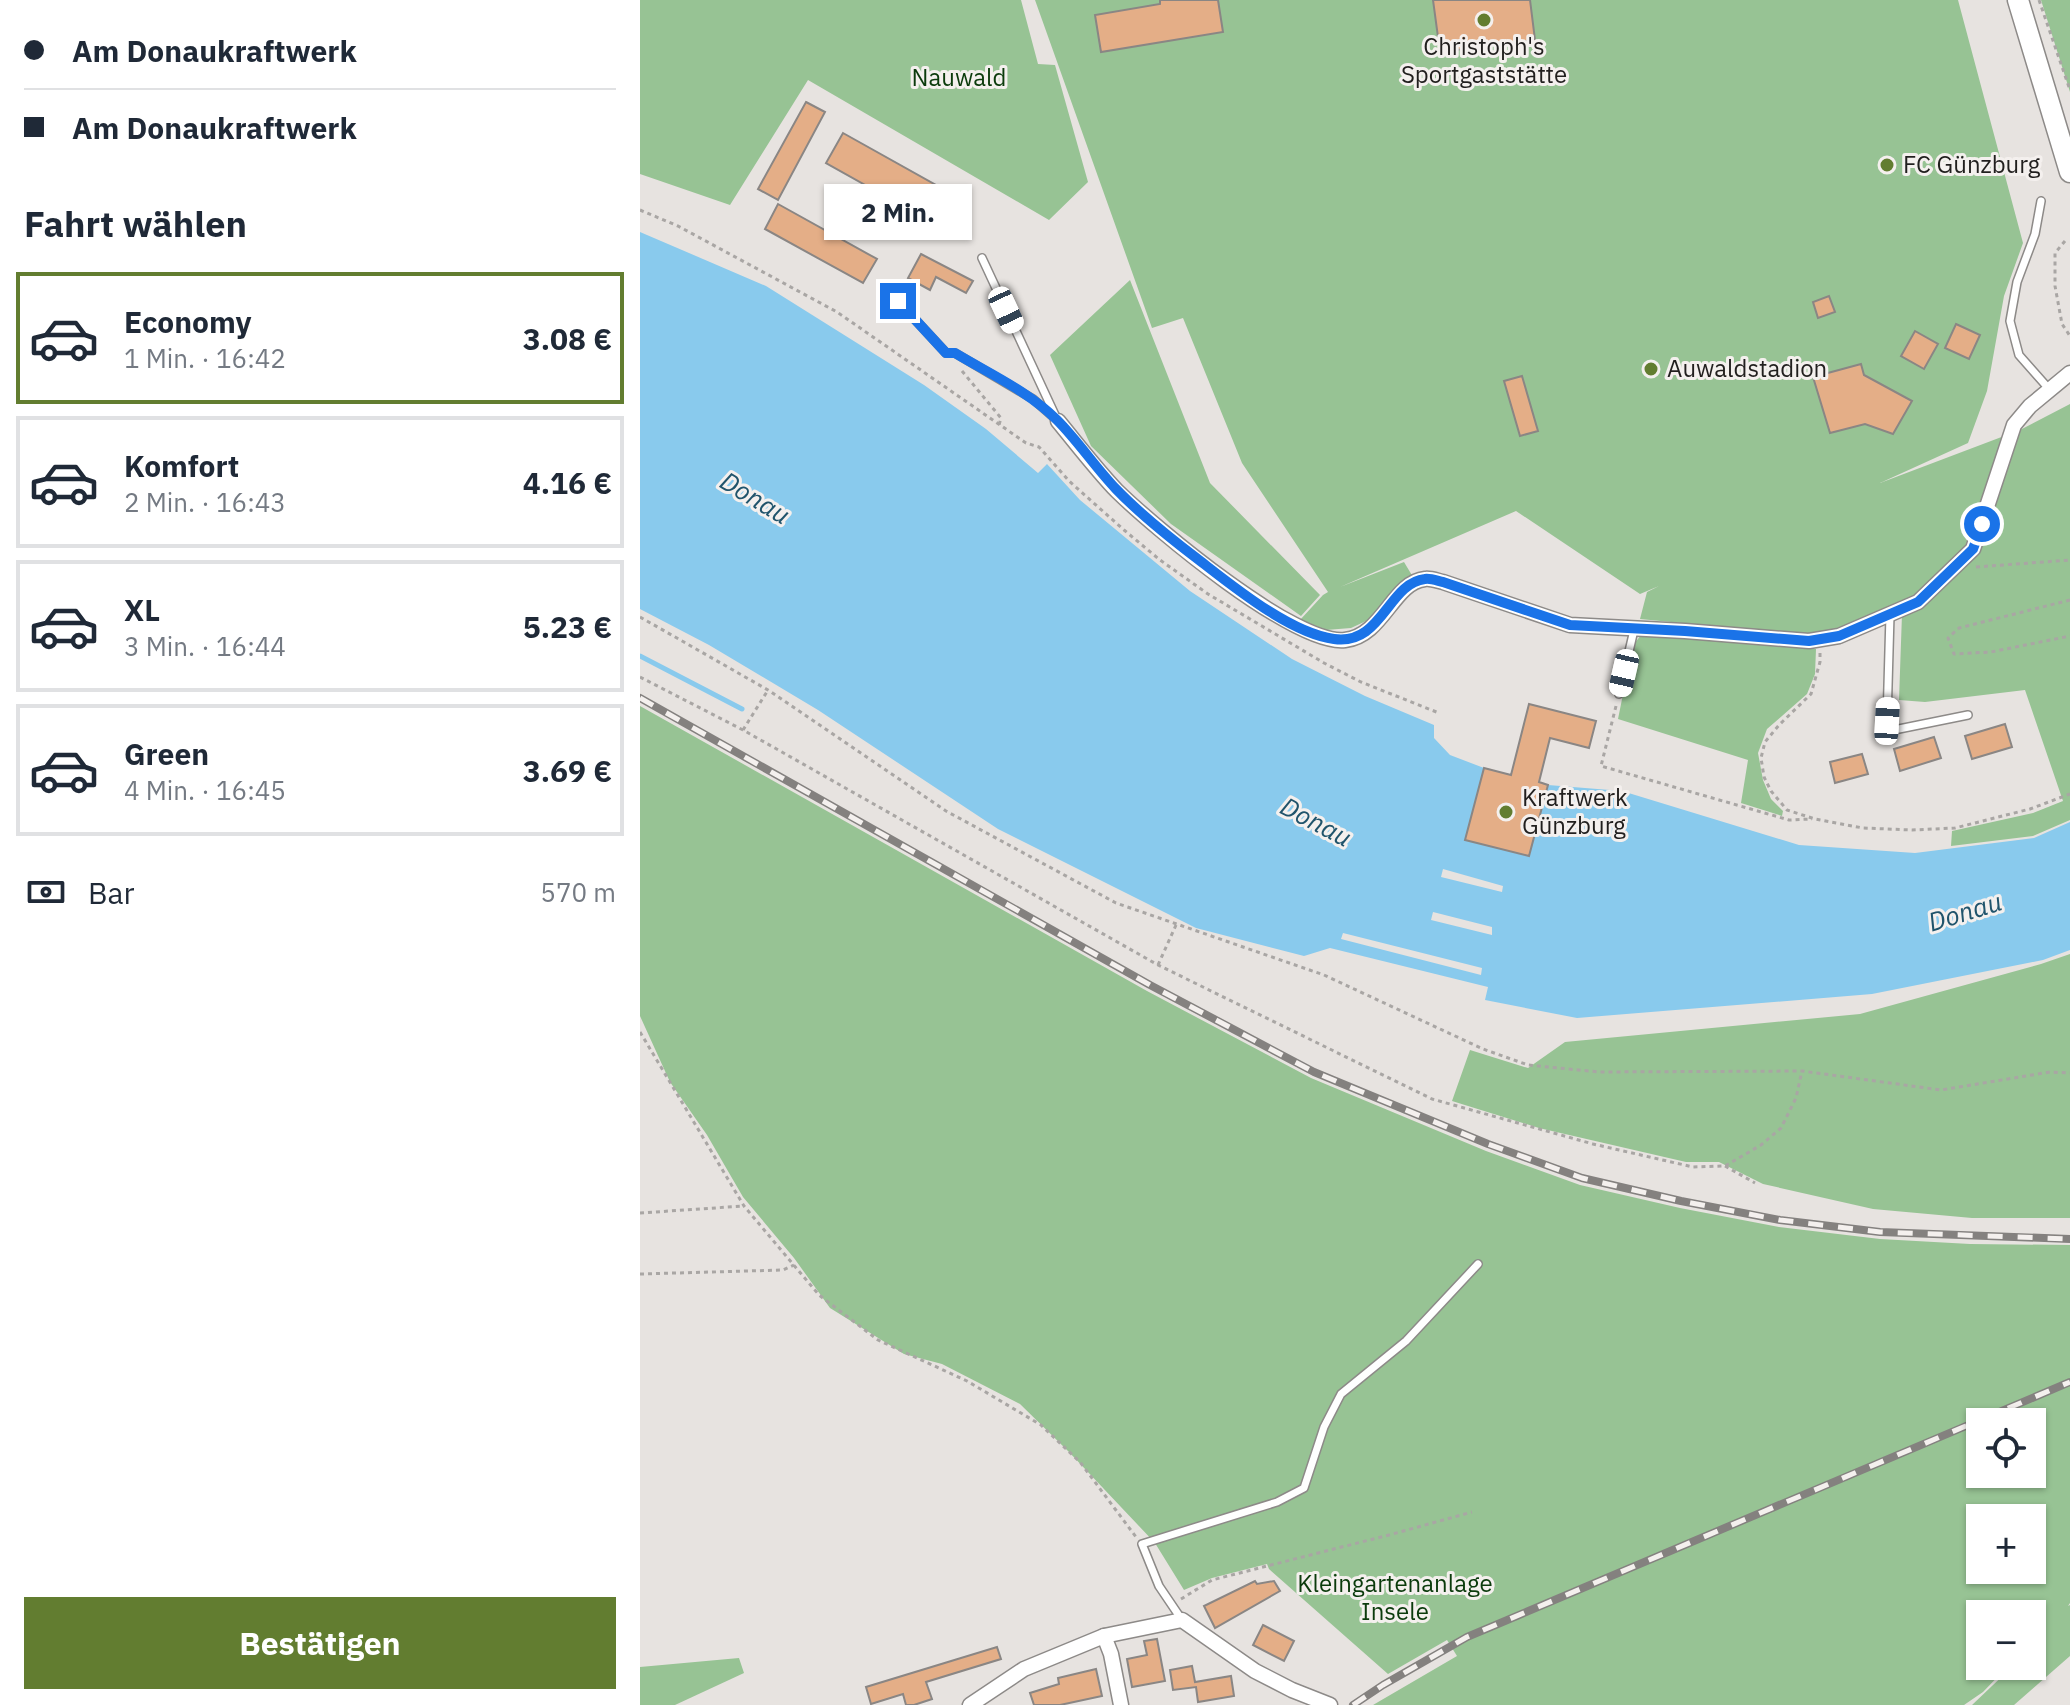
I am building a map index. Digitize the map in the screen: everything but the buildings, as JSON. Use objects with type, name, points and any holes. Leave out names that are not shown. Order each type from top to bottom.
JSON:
[{"type":"main road","points":[[2018,0],[2070,172]]},
{"type":"street","points":[[1058,421],[1116,489],[1165,533],[1250,599],[1311,634],[1345,640],[1369,631],[1408,585],[1425,578],[1570,625],[1809,641],[1839,636],[1918,602],[1973,549],[2014,425],[2030,406],[2070,372]]},
{"type":"street","points":[[2050,390],[2070,390]]},
{"type":"street","points":[[970,1705],[1024,1669],[1104,1636],[1182,1620],[1255,1671],[1330,1705]]},
{"type":"street","points":[[1104,1636],[1111,1654],[1121,1705]]},
{"type":"lane","points":[[2041,201],[2035,234],[2017,282],[2010,321],[2019,355],[2050,390]]},
{"type":"lane","points":[[982,258],[1058,421]]},
{"type":"lane","points":[[898,301],[946,353],[955,353],[1033,399],[1058,421]]},
{"type":"lane","points":[[1890,615],[1889,731],[1968,715]]},
{"type":"lane","points":[[1619,694],[1634,630]]},
{"type":"lane","points":[[1182,1620],[1159,1586],[1142,1544],[1277,1502],[1304,1488],[1324,1427],[1341,1394],[1406,1341],[1478,1264]]},
{"type":"path","points":[[2039,0],[2070,90]]},
{"type":"path","points":[[640,210],[678,226],[837,312],[999,425],[1026,443],[1039,447],[1069,481],[1160,560],[1241,615],[1361,682],[1439,713]]},
{"type":"path","points":[[2065,241],[2055,253],[2055,286],[2062,324],[2070,336]]},
{"type":"path","points":[[946,353],[1001,418],[999,425]]},
{"type":"path","points":[[1961,561],[1978,568],[2070,560]]},
{"type":"path","points":[[2070,600],[1959,628],[1948,638],[1954,654],[1991,652],[2070,636]]},
{"type":"path","points":[[640,617],[768,690],[946,811],[1116,903],[1324,975],[1483,1049],[1528,1065],[1599,1072],[1802,1071],[1941,1090],[2050,1072],[2070,1073]]},
{"type":"path","points":[[1820,640],[1820,662],[1811,694],[1765,742],[1761,758],[1764,777],[1787,810],[1863,828],[1955,828],[2030,809],[2070,794]]},
{"type":"path","points":[[640,677],[743,730],[1158,965],[1432,1099],[1593,1144],[1693,1167],[1725,1166],[1761,1145],[1781,1128],[1796,1098],[1802,1071]]},
{"type":"path","points":[[743,730],[768,690]]},
{"type":"path","points":[[1619,694],[1601,766],[1789,820],[1815,819]]},
{"type":"path","points":[[1158,965],[1176,925]]},
{"type":"path","points":[[640,1032],[744,1206],[819,1295],[878,1340],[967,1381],[1041,1425],[1080,1462],[1142,1544]]},
{"type":"path","points":[[1725,1166],[1755,1183]]},
{"type":"path","points":[[640,1213],[744,1206]]},
{"type":"path","points":[[640,1274],[783,1270],[794,1265]]},
{"type":"path","points":[[1172,1607],[1212,1580],[1472,1512]]},
{"type":"green space","name":"Nauwald","points":[[640,0],[1021,0],[1038,64],[1055,65],[1088,182],[1049,220],[808,80],[730,205],[640,174]]},
{"type":"green space","points":[[1035,0],[1958,0],[2023,243],[2004,296],[1987,391],[1968,443],[1880,483],[2020,430],[2070,404],[2070,820],[2033,836],[1951,846],[1952,831],[2033,813],[2063,801],[2025,690],[1925,702],[1899,700],[1902,614],[1815,636],[1640,619],[1647,592],[1659,586],[1640,594],[1516,511],[1340,587],[1404,562],[1413,577],[1377,616],[1351,628],[1326,630],[1300,620],[1328,592],[1242,463],[1183,318],[1152,328]]},
{"type":"green space","points":[[2041,0],[2070,0],[2070,92]]},
{"type":"green space","points":[[1130,280],[1210,483],[1320,595],[1301,616],[1171,524],[1091,446],[1050,355]]},
{"type":"green space","points":[[1642,634],[1816,649],[1815,674],[1807,694],[1767,729],[1758,753],[1763,780],[1771,799],[1783,811],[1782,816],[1741,803],[1748,760],[1618,719],[1633,645]]},
{"type":"green space","name":"Kleingartenanlage Insele","points":[[640,706],[1147,991],[1311,1078],[1486,1151],[1580,1185],[1779,1227],[1880,1239],[2070,1245],[2070,1656],[2046,1677],[2046,1600],[1966,1600],[1966,1680],[1995,1680],[1964,1705],[1373,1705],[1457,1656],[1447,1640],[1388,1674],[1267,1564],[1212,1578],[1184,1590],[1155,1543],[1020,1404],[942,1364],[904,1354],[830,1308],[794,1258],[743,1197],[707,1135],[670,1082],[640,1016]]},
{"type":"green space","points":[[2070,954],[2070,1218],[1972,1218],[1873,1209],[1763,1184],[1719,1162],[1686,1162],[1539,1128],[1452,1101],[1470,1050],[1528,1068],[1565,1042],[1860,1014]]},
{"type":"green space","points":[[739,1658],[744,1673],[675,1705],[640,1705],[640,1667]]},
{"type":"green space","points":[[1998,1680],[2043,1680],[2014,1705],[1972,1705]]},
{"type":"water","name":"Donau","points":[[640,232],[766,286],[924,385],[986,429],[1038,473],[1047,464],[1080,500],[1190,591],[1292,659],[1365,696],[1434,725],[1434,738],[1450,755],[1484,768],[1465,840],[1529,856],[1548,785],[1622,791],[1799,845],[1915,853],[2034,838],[2070,822],[2070,950],[2043,960],[1872,994],[1577,1018],[1485,1000],[1488,987],[1330,948],[1304,956],[1196,928],[998,829],[818,710],[709,645],[640,609]],"holes":[[[1443,869],[1503,886],[1502,892],[1441,877]],[[1433,912],[1492,927],[1492,935],[1431,920]],[[1343,933],[1482,968],[1481,975],[1341,939]]]},
{"type":"waterway","points":[[640,656],[742,709]]},
{"type":"railway","points":[[640,698],[1150,985],[1314,1072],[1488,1144],[1582,1178],[1780,1220],[1880,1232],[2070,1239]]},
{"type":"railway","points":[[1353,1705],[1467,1637],[2070,1382]]},
{"type":"place","name":"Christoph's Sportgaststätte","points":[[1484,20]]},
{"type":"place","name":"FC Günzburg","points":[[1887,165]]},
{"type":"place","name":"Auwaldstadion","points":[[1651,369]]},
{"type":"place","name":"Kraftwerk Günzburg","points":[[1506,812]]},
{"type":"route","points":[[898,301],[946,353],[955,353],[1033,399],[1046,410],[1116,489],[1165,533],[1250,599],[1311,634],[1332,639],[1345,640],[1369,631],[1408,585],[1425,578],[1570,625],[1820,640],[1839,636],[1918,602],[1973,549],[1982,524]]}]
